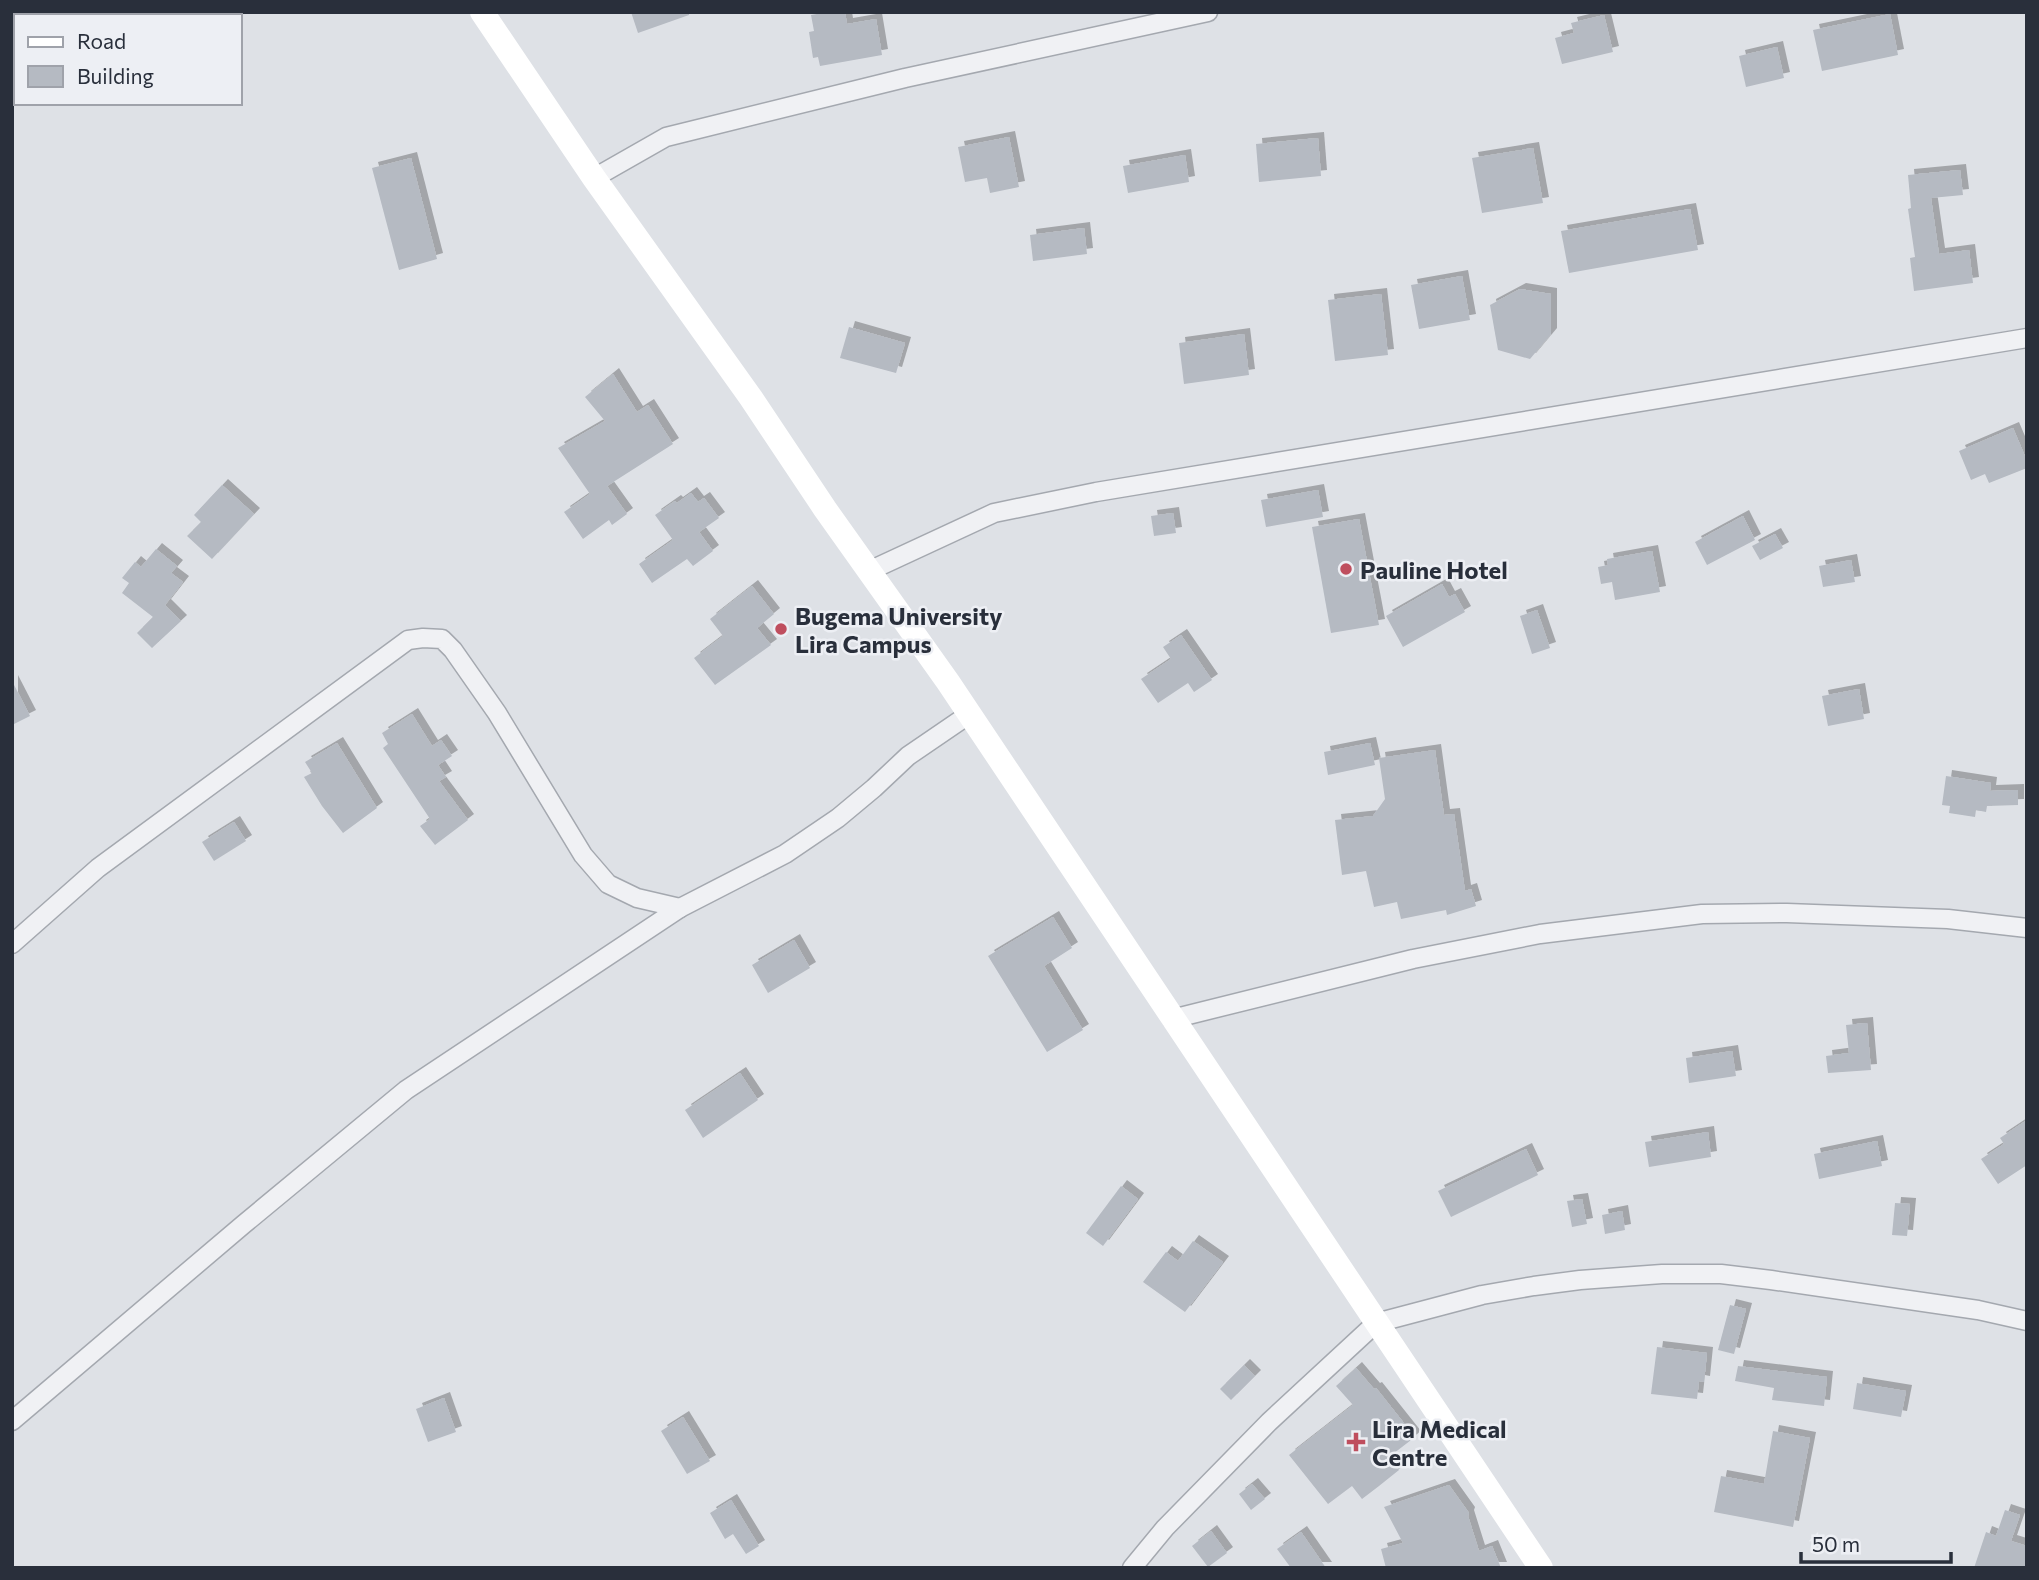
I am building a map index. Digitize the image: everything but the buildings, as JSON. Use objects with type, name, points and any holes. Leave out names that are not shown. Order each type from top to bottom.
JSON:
[{"type":"street","points":[[482,12],[594,178],[751,398],[968,715],[1541,1568]]},
{"type":"street","points":[[594,178],[666,137],[905,78],[1208,12]]},
{"type":"street","points":[[869,570],[994,513],[1096,492],[2027,338]]},
{"type":"street","points":[[12,944],[98,868],[408,640],[423,638],[442,639],[453,650],[497,713],[583,855],[608,884],[637,898],[680,908]]},
{"type":"street","points":[[12,1421],[406,1090],[680,908],[785,854],[838,818],[908,756],[968,715]]},
{"type":"street","points":[[1172,1019],[1413,959],[1541,934],[1689,915],[1787,913],[1948,919],[2027,928]]},
{"type":"street","points":[[1132,1568],[1165,1528],[1269,1422],[1376,1323],[1482,1295],[1534,1286],[1662,1274],[1721,1275],[1771,1280],[1978,1310],[2027,1321]]},
{"type":"place","name":"Pauline Hotel","points":[[1346,569]]},
{"type":"place","name":"Bugema University Lira Campus","points":[[781,629]]},
{"type":"place","name":"Lira Medical Centre","points":[[1356,1442]]}]
